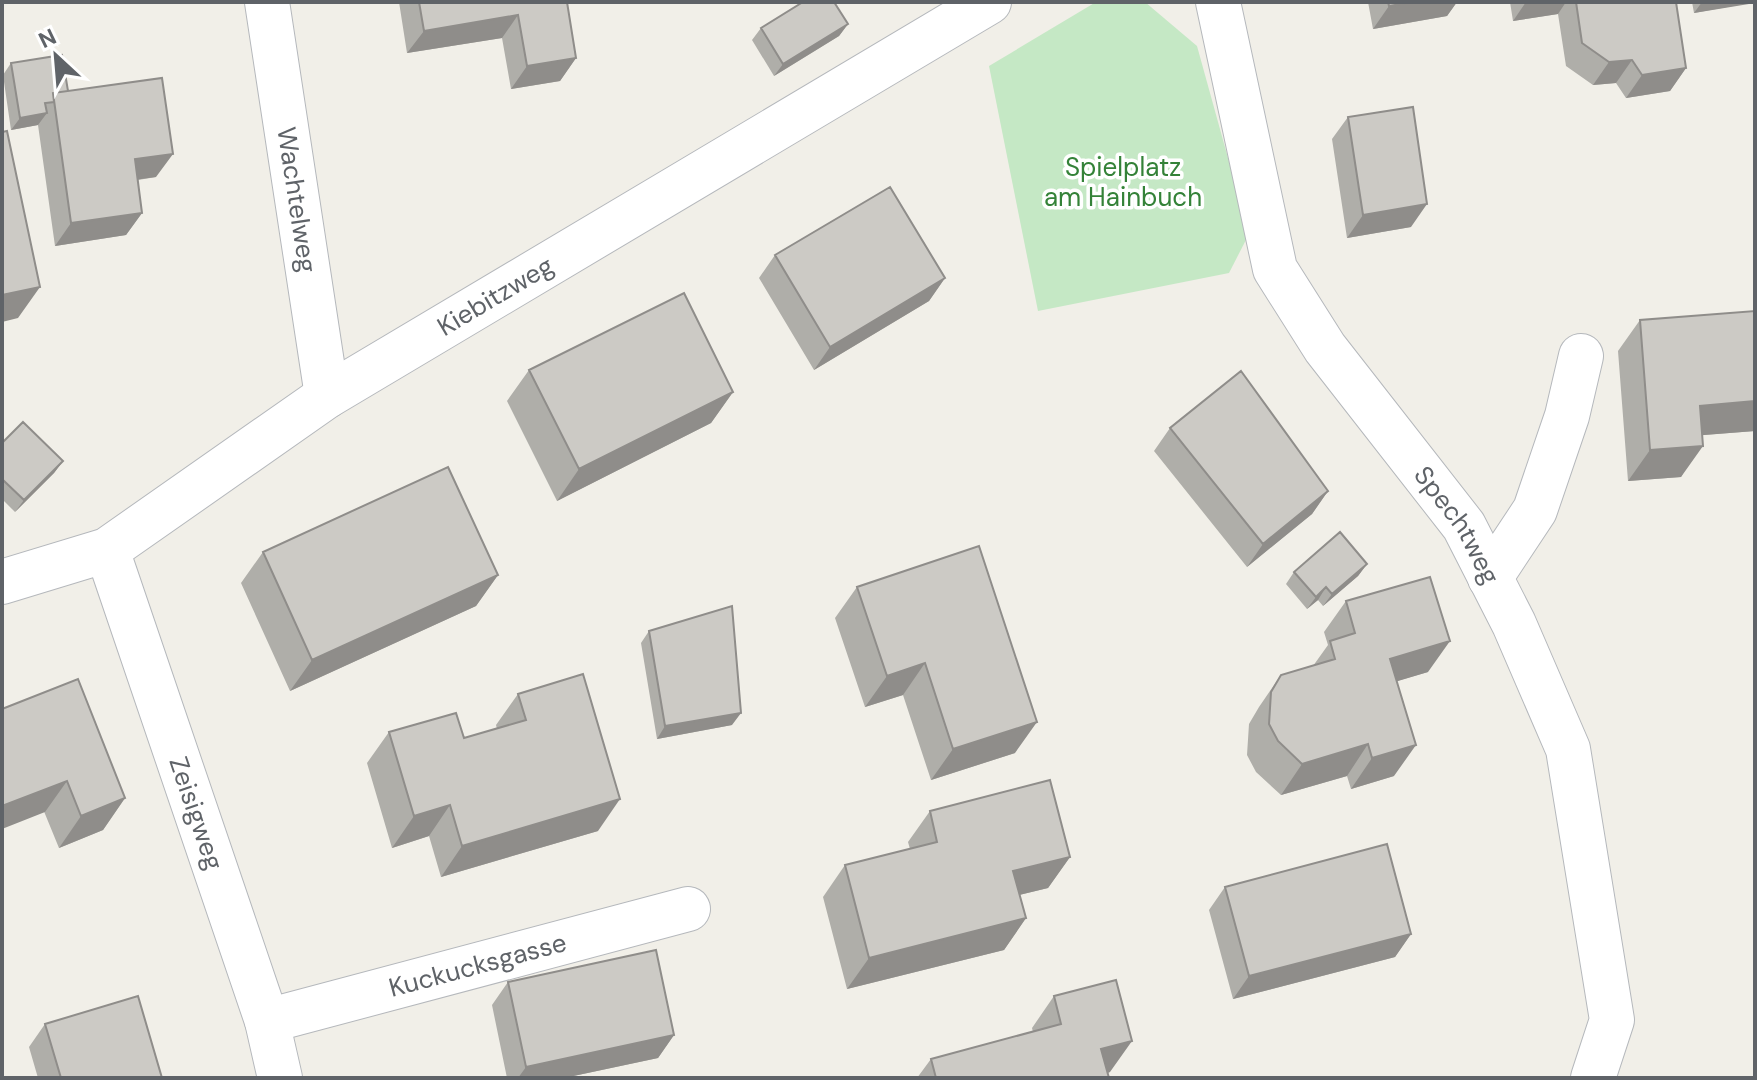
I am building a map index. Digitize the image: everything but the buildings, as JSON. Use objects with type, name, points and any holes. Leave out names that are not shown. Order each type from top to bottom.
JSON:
[{"type":"street","name":"Wachtelweg","points":[[267,2],[327,396]]},
{"type":"street","name":"Kiebitzweg","points":[[2,582],[107,550],[327,396],[989,2]]},
{"type":"street","name":"Spechtweg","points":[[1218,2],[1275,269],[1325,348],[1464,526],[1514,624],[1568,749],[1612,1020],[1593,1078]]},
{"type":"street","points":[[1490,578],[1535,510],[1567,416],[1581,356]]},
{"type":"street","name":"Zeisigweg","points":[[107,550],[267,1021],[280,1078]]},
{"type":"street","name":"Kuckucksgasse","points":[[267,1021],[688,909]]},
{"type":"green space","name":"Spielplatz am Hainbuch","points":[[1096,2],[1145,2],[1197,46],[1249,234],[1229,273],[1038,311],[989,66]]}]
